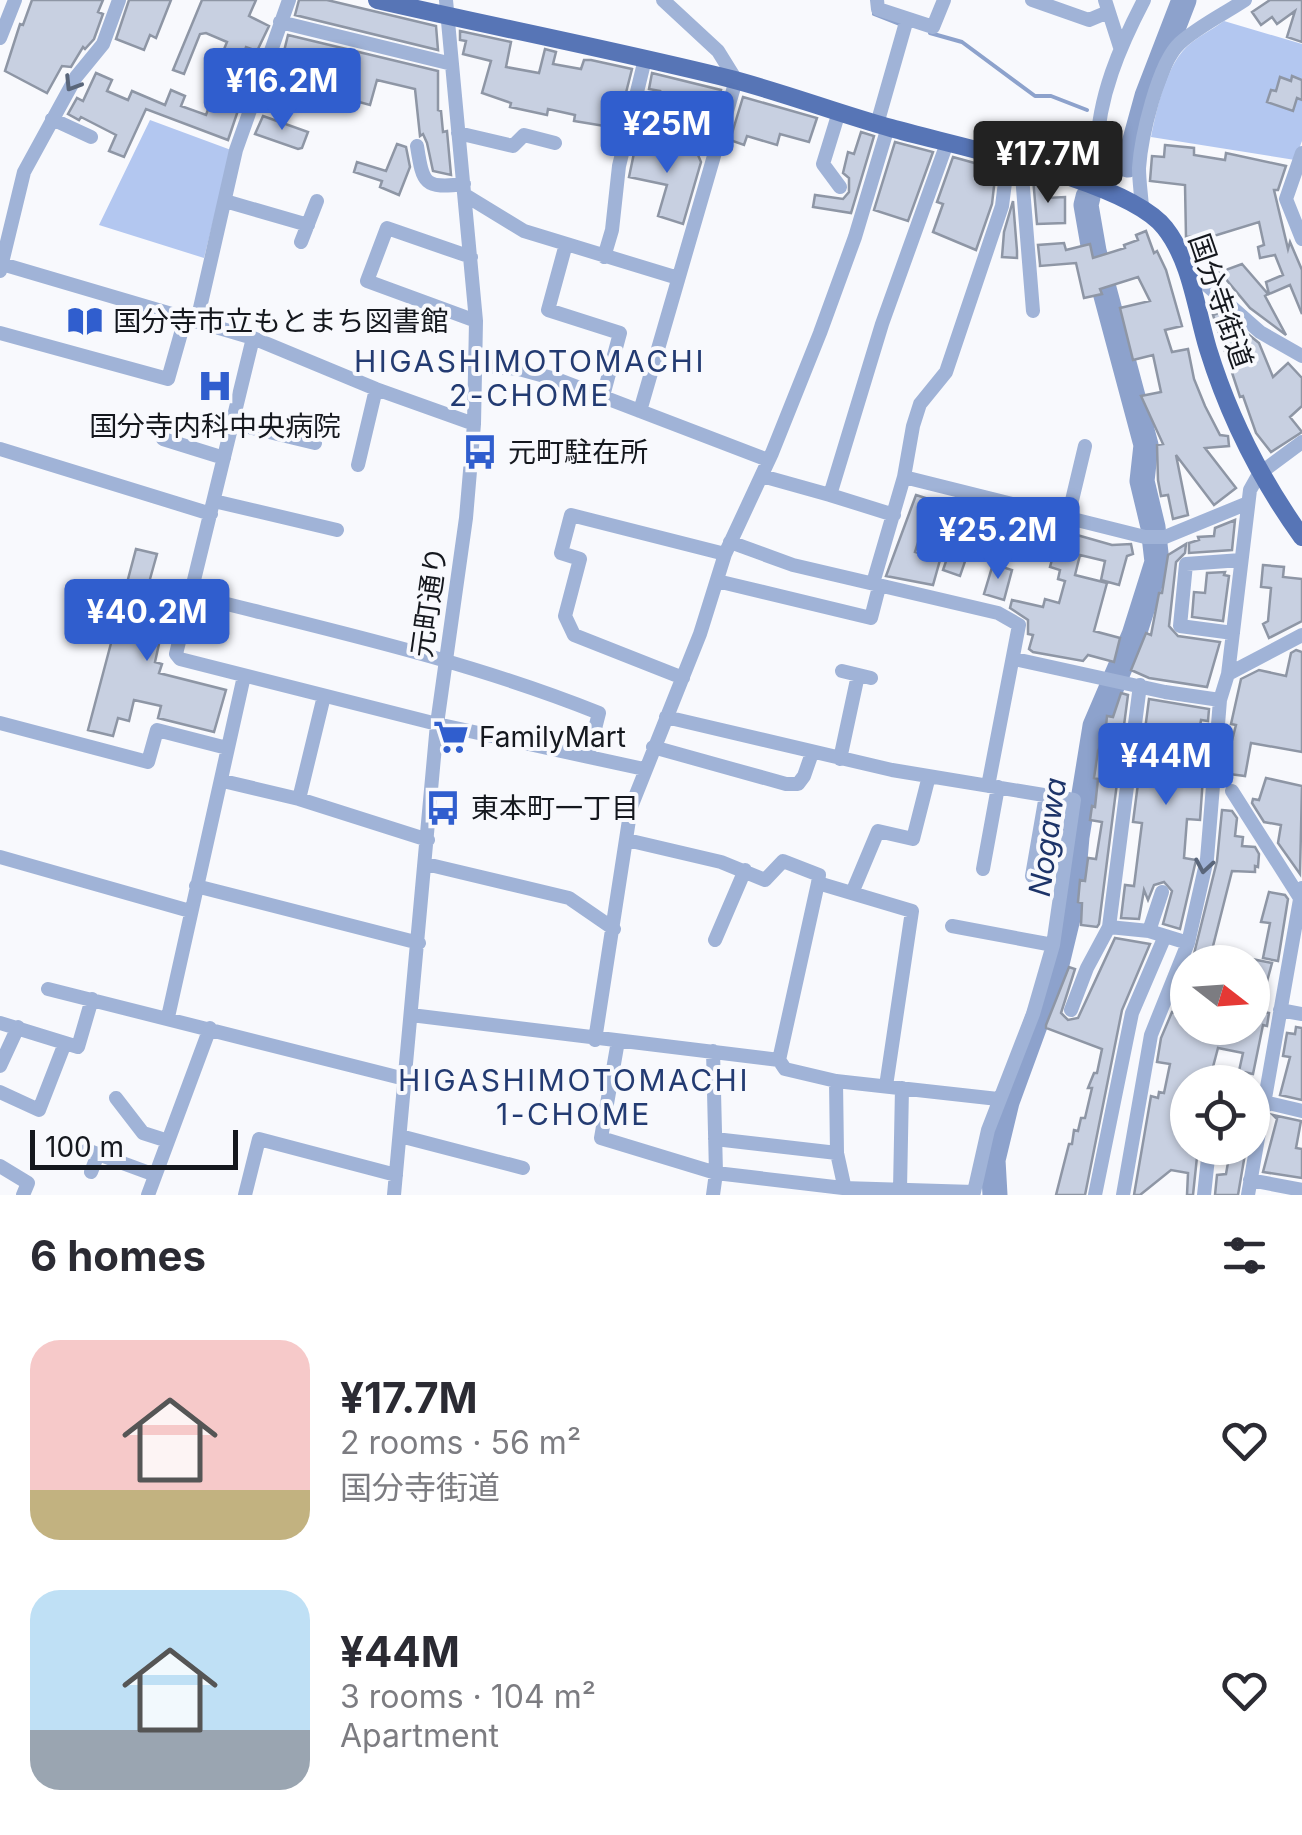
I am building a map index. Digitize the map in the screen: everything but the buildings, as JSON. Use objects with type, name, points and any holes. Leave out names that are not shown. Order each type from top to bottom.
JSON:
[{"type":"main road","name":"国分寺街道","points":[[376,0],[447,8],[736,80],[882,126],[1050,172],[1142,207],[1164,226],[1185,265],[1219,382],[1259,474],[1302,538]]},
{"type":"street","points":[[0,38],[16,0]]},
{"type":"street","points":[[119,0],[103,44],[76,77],[24,172],[1,268],[253,338],[474,424]]},
{"type":"street","points":[[0,333],[168,379],[191,320],[236,150],[289,0]]},
{"type":"street","points":[[877,0],[878,9],[905,24],[933,27],[944,0]]},
{"type":"street","points":[[1032,0],[1088,20],[1107,6],[1120,47]]},
{"type":"street","points":[[1050,172],[1084,161],[1096,150],[1097,116],[1114,75],[1120,47],[1144,0]]},
{"type":"street","points":[[1142,207],[1139,168],[1143,140],[1170,59],[1183,41],[1245,0]]},
{"type":"street","points":[[640,411],[736,80],[718,51],[672,3]]},
{"type":"street","name":"元町通り","points":[[394,1195],[437,724],[466,518],[474,424],[476,321],[447,8]]},
{"type":"street","points":[[280,22],[452,64]]},
{"type":"street","points":[[595,1040],[631,807],[683,678],[728,548],[762,476],[855,237],[905,24]]},
{"type":"street","points":[[604,256],[612,230],[619,166],[645,59]]},
{"type":"street","points":[[840,112],[823,164],[840,187]]},
{"type":"street","points":[[52,119],[91,138]]},
{"type":"street","points":[[458,132],[513,146],[524,136],[554,143]]},
{"type":"street","points":[[830,496],[882,324],[947,143]]},
{"type":"street","points":[[417,146],[422,177],[428,184],[464,190],[524,231],[678,278]]},
{"type":"street","points":[[1302,152],[1286,206],[1302,240]]},
{"type":"street","points":[[1014,161],[1033,312]]},
{"type":"street","points":[[716,581],[871,618],[912,426],[920,404],[946,372],[1014,161]]},
{"type":"street","points":[[1081,182],[1084,161]]},
{"type":"street","points":[[225,201],[308,225]]},
{"type":"street","points":[[300,242],[317,201]]},
{"type":"street","points":[[471,258],[386,228],[367,281],[476,321]]},
{"type":"street","points":[[566,244],[548,310],[620,333],[603,396]]},
{"type":"street","points":[[1185,265],[1260,332],[1302,356]]},
{"type":"street","points":[[253,338],[176,654],[180,659],[437,724],[644,769]]},
{"type":"street","points":[[476,365],[519,369],[603,396],[768,460]]},
{"type":"street","points":[[358,465],[376,389]]},
{"type":"street","points":[[232,423],[315,443]]},
{"type":"street","points":[[163,440],[224,458]]},
{"type":"street","points":[[1123,1195],[1151,1035],[1188,943],[1207,858],[1220,700],[1228,674],[1250,490],[1259,474],[1302,442]]},
{"type":"street","points":[[1068,517],[1084,446]]},
{"type":"street","points":[[0,449],[212,508],[337,530]]},
{"type":"street","points":[[762,476],[894,515]]},
{"type":"street","points":[[904,477],[1146,537],[1165,537],[1248,503]]},
{"type":"street","points":[[1275,500],[1302,517]]},
{"type":"street","points":[[683,678],[574,635],[565,616],[580,560],[561,554],[571,516],[728,548],[998,613],[1019,625],[982,869]]},
{"type":"street","points":[[1233,633],[1180,626],[1186,564],[1242,560]]},
{"type":"street","points":[[191,595],[446,660],[529,684],[599,712],[588,756]]},
{"type":"street","points":[[1228,674],[1302,635]]},
{"type":"street","points":[[1015,659],[1220,700]]},
{"type":"street","points":[[840,759],[864,676],[842,671]]},
{"type":"street","points":[[168,1017],[244,676]]},
{"type":"street","points":[[1071,1010],[1109,927],[1140,686]]},
{"type":"street","points":[[298,799],[324,696]]},
{"type":"street","points":[[618,1042],[600,1138],[716,1173],[845,1192],[974,1194],[988,1130],[1033,1014],[1053,945],[1074,800],[840,759],[666,717]]},
{"type":"street","points":[[0,723],[148,762],[157,730],[227,748]]},
{"type":"street","points":[[653,747],[786,784],[798,784],[812,753]]},
{"type":"street","points":[[852,893],[878,831],[913,839],[929,776]]},
{"type":"street","points":[[223,781],[298,799],[428,840]]},
{"type":"street","points":[[1232,792],[1301,893],[1298,938],[1270,1068]]},
{"type":"street","points":[[1032,876],[1046,796]]},
{"type":"street","points":[[627,840],[721,862],[765,880],[783,861],[819,874],[779,1060]]},
{"type":"street","points":[[0,857],[190,911]]},
{"type":"street","points":[[426,864],[569,898],[614,928]]},
{"type":"street","points":[[715,940],[744,870]]},
{"type":"street","points":[[818,884],[912,911],[886,1086]]},
{"type":"street","points":[[196,886],[419,943]]},
{"type":"street","points":[[1149,931],[1162,892]]},
{"type":"street","points":[[952,926],[1053,945]]},
{"type":"street","points":[[1109,927],[1149,931],[1188,943]]},
{"type":"street","points":[[1096,1195],[1132,1013],[1165,936]]},
{"type":"street","points":[[48,989],[405,1079]]},
{"type":"street","points":[[0,1024],[78,1048],[92,999]]},
{"type":"street","points":[[1280,1010],[1302,1014]]},
{"type":"street","points":[[411,1015],[779,1060],[786,1069],[836,1080],[998,1099]]},
{"type":"street","points":[[0,1066],[18,1028]]},
{"type":"street","points":[[148,1195],[210,1028]]},
{"type":"street","points":[[0,1092],[38,1110],[65,1043]]},
{"type":"street","points":[[712,1195],[716,1173],[713,1051]]},
{"type":"street","points":[[836,1080],[837,1153],[845,1192]]},
{"type":"street","points":[[900,1190],[902,1088]]},
{"type":"street","points":[[116,1098],[144,1132],[168,1141]]},
{"type":"street","points":[[1270,1103],[1302,1111]]},
{"type":"street","points":[[400,1136],[523,1168]]},
{"type":"street","points":[[715,1138],[837,1153]]},
{"type":"street","points":[[245,1195],[259,1139],[396,1176]]},
{"type":"street","points":[[91,1172],[92,1152],[155,1176]]},
{"type":"street","points":[[1204,1195],[1207,1165]]},
{"type":"street","points":[[0,1166],[28,1183],[23,1195]]},
{"type":"street","points":[[1249,1188],[1302,1190]]},
{"type":"shaded area","points":[[1224,21],[1302,44],[1302,141],[1295,160],[1151,137],[1175,62],[1191,43]]},
{"type":"shaded area","points":[[150,120],[231,150],[204,258],[99,225]]},
{"type":"waterway","name":"Nogawa","points":[[1093,176],[1097,163],[1108,159],[1128,165],[1147,96],[1184,0]]},
{"type":"waterway","points":[[874,14],[902,25]]},
{"type":"waterway","points":[[930,33],[962,42],[1035,96],[1051,96],[1087,110]]},
{"type":"waterway","name":"Nogawa","points":[[995,1195],[993,1160],[1007,1102],[1056,968],[1071,906],[1077,837],[1095,726],[1134,635],[1157,562],[1142,481],[1146,445],[1094,251],[1088,197]]},
{"type":"place","name":"国分寺市立もとまち図書館","points":[[85,321]]},
{"type":"place","name":"国分寺内科中央病院","points":[[215,386]]},
{"type":"place","name":"元町駐在所","points":[[480,452]]},
{"type":"place","name":"FamilyMart","points":[[451,737]]},
{"type":"place","name":"東本町一丁目","points":[[443,808]]},
{"type":"district","name":"HIGASHIMOTOMACHI 2-CHOME","points":[[530,378]]},
{"type":"district","name":"HIGASHIMOTOMACHI 1-CHOME","points":[[574,1097]]}]
